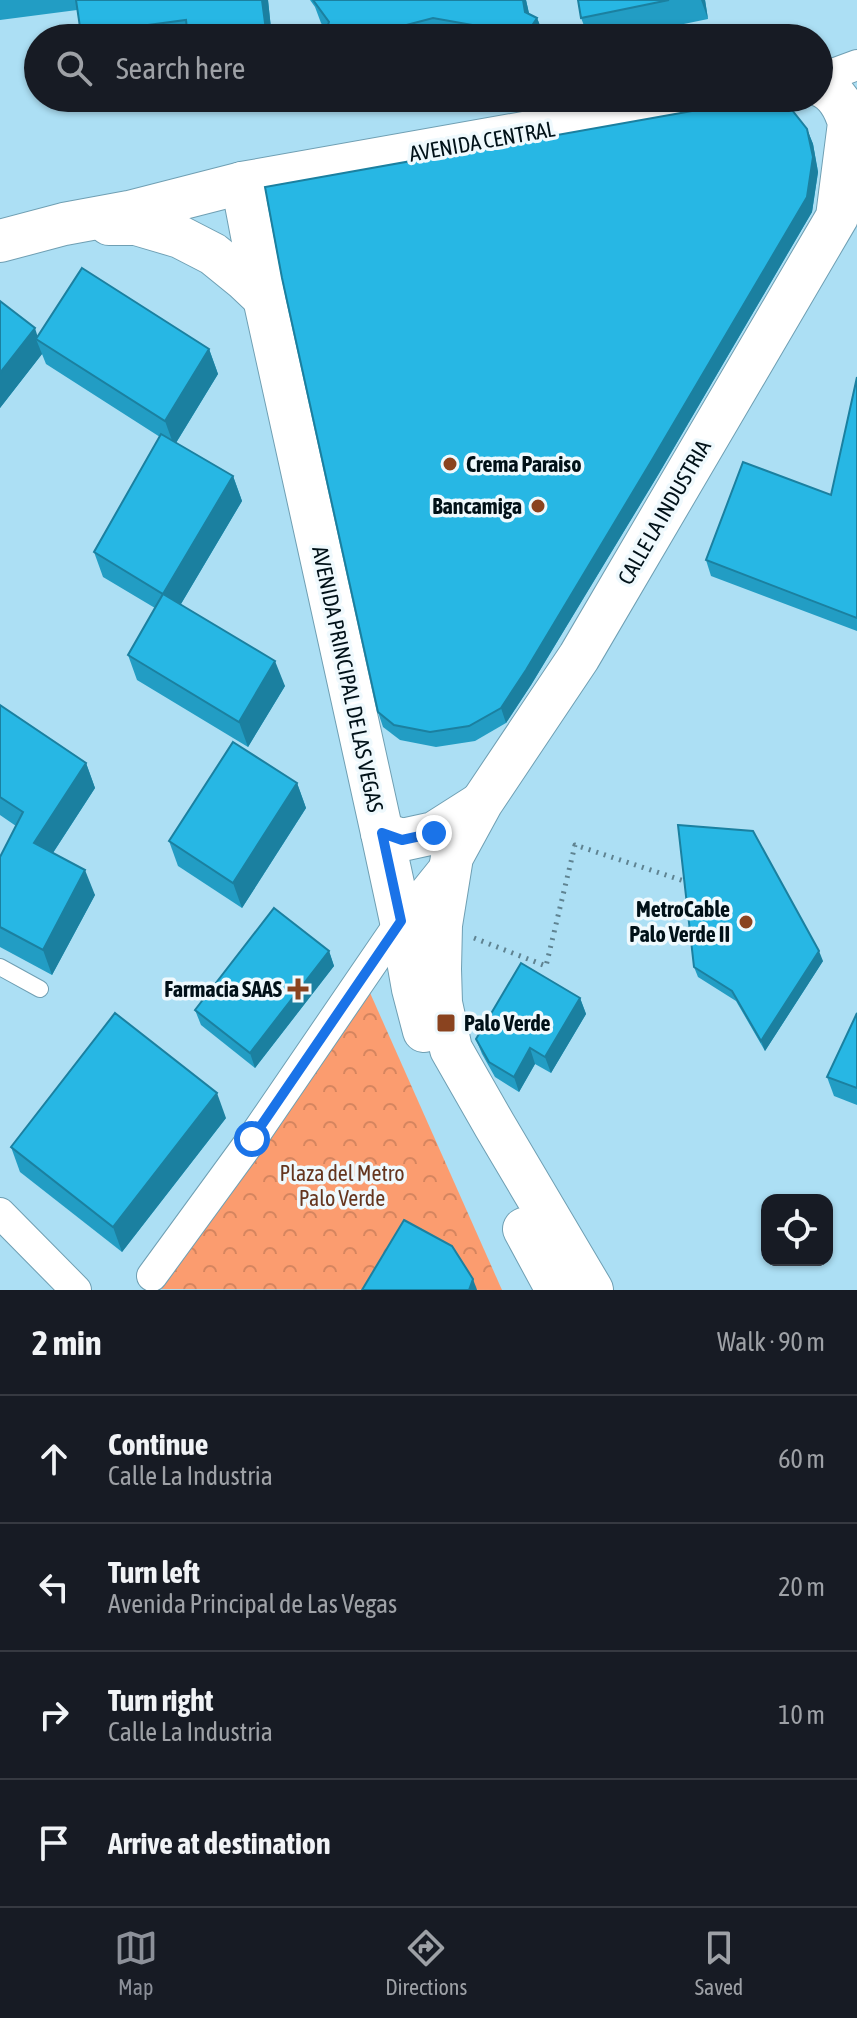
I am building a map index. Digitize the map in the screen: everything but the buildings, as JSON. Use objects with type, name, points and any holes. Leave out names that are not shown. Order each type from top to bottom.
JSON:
[{"type":"street","points":[[833,76],[857,65]]},
{"type":"street","name":"CALLE LA INDUSTRIA","points":[[833,93],[845,109],[849,123],[837,217]]},
{"type":"street","name":"AVENIDA CENTRAL","points":[[64,224],[129,212],[242,183],[642,112]]},
{"type":"street","name":"CALLE LA INDUSTRIA","points":[[452,857],[482,802],[579,657],[837,217],[857,168]]},
{"type":"street","name":"AVENIDA PRINCIPAL DE LAS VEGAS","points":[[242,183],[264,298],[382,833],[421,923],[451,1049],[592,1290]]},
{"type":"street","points":[[0,241],[64,224],[136,224],[180,237],[213,254],[264,298]]},
{"type":"street","name":"CALLE LA INDUSTRIA","points":[[382,833],[402,840],[434,833],[482,802]]},
{"type":"street","name":"AVENIDA PRINCIPAL DE LAS VEGAS","points":[[452,857],[421,923],[413,989],[430,1054],[557,1290]]},
{"type":"street","points":[[152,1276],[252,1139],[421,923]]},
{"type":"street","points":[[0,1213],[76,1290]]},
{"type":"lane","points":[[0,967],[40,989]]},
{"type":"path","points":[[421,923],[546,966],[575,845],[687,882]]},
{"type":"green space","name":"Plaza del Metro Palo Verde","points":[[367,986],[502,1290],[143,1289],[273,1103]]},
{"type":"place","name":"Crema Paraiso","points":[[450,464]]},
{"type":"place","name":"Bancamiga","points":[[538,506]]},
{"type":"place","name":"MetroCable Palo Verde II","points":[[746,922]]},
{"type":"place","name":"Farmacia SAAS","points":[[298,989]]},
{"type":"place","name":"Palo Verde","points":[[446,1023]]},
{"type":"route","points":[[252,1139],[401,921],[382,833],[402,840],[434,833]]}]
